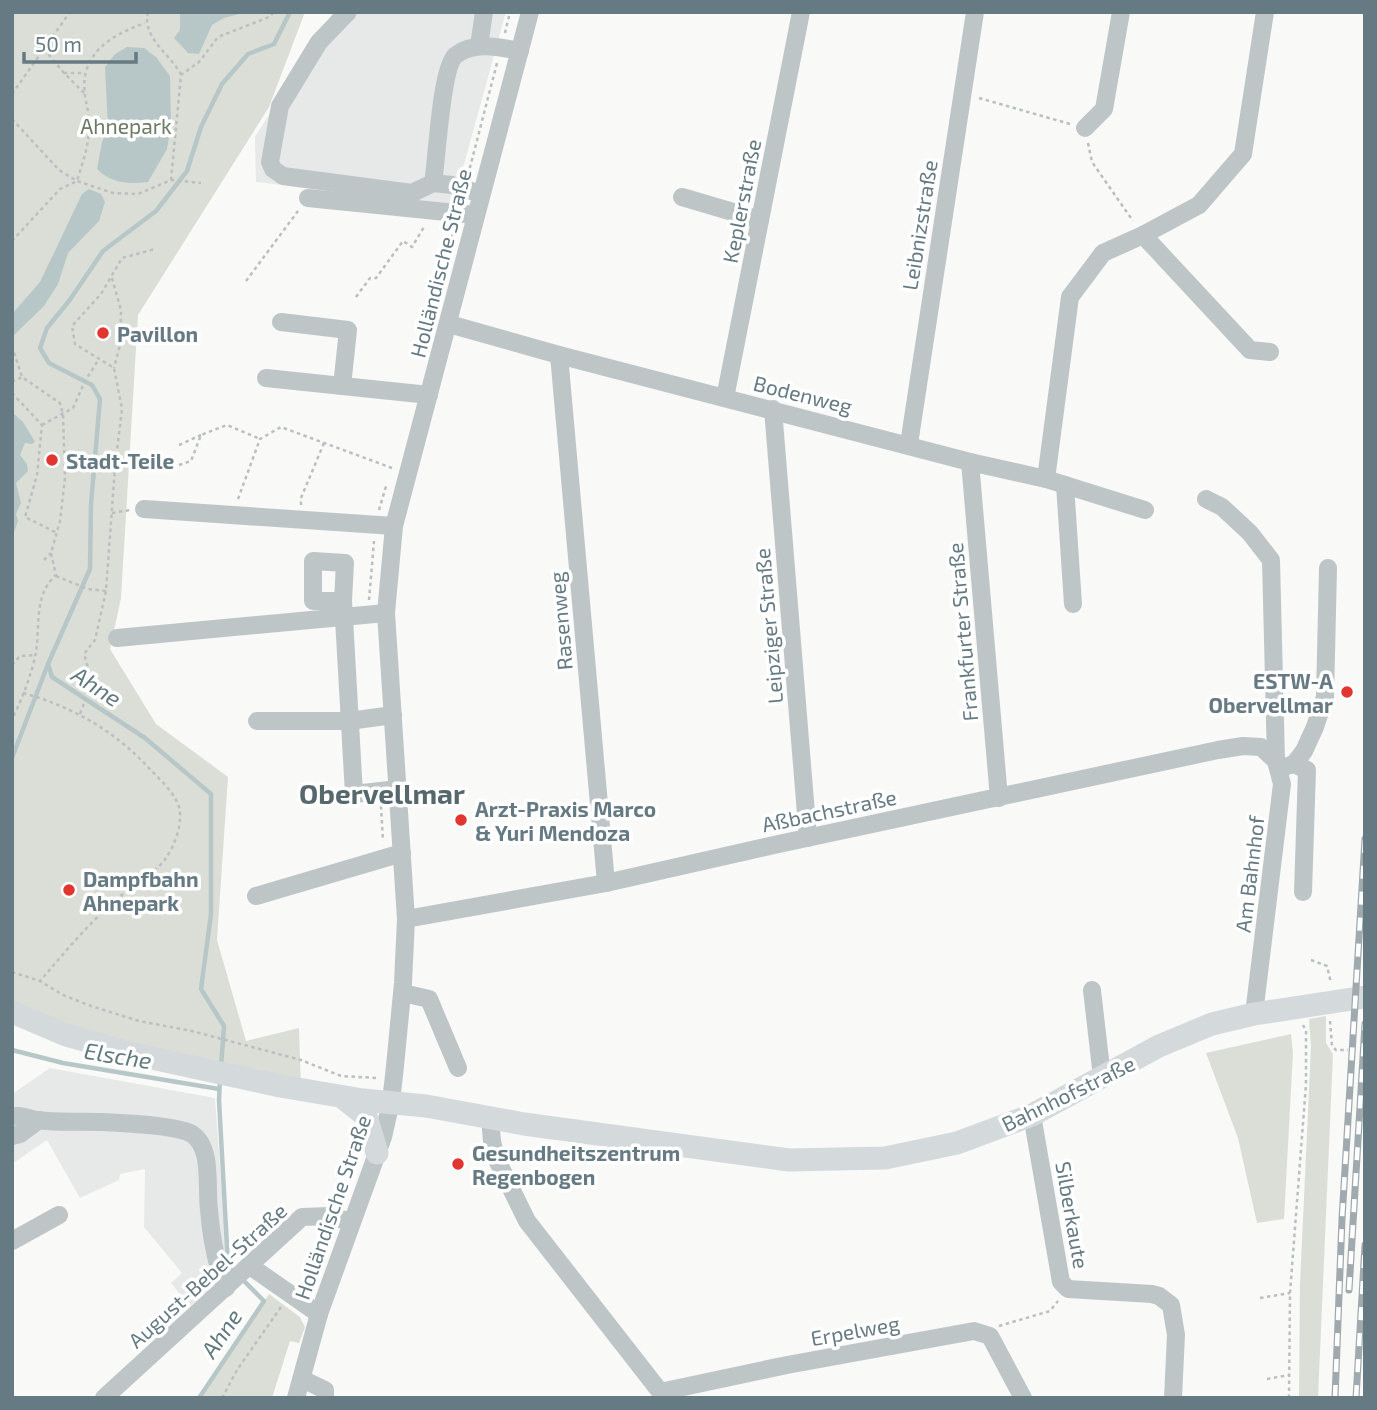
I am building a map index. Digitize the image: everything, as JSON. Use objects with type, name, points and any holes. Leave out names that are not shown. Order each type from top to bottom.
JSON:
[{"type":"main road","name":"Bahnhofstraße","points":[[12,1012],[66,1035],[129,1053],[342,1097],[393,1091],[490,1118],[789,1160],[885,1158],[957,1143],[1032,1115],[1159,1046],[1202,1028],[1254,1014],[1306,1014],[1365,997]]},
{"type":"main road","points":[[342,1097],[366,1116],[377,1153]]},
{"type":"street","points":[[348,12],[318,41],[280,106],[270,162],[273,169],[283,176],[412,193],[433,183],[452,185],[481,194]]},
{"type":"street","points":[[479,46],[484,12]]},
{"type":"street","name":"Holländische Straße","points":[[296,1398],[319,1314],[377,1153],[393,1091],[406,919],[386,613],[394,526],[530,12]]},
{"type":"street","name":"Keplerstraße","points":[[725,398],[801,12]]},
{"type":"street","name":"Leibnizstraße","points":[[909,444],[975,12]]},
{"type":"street","points":[[1085,128],[1104,109],[1121,12]]},
{"type":"street","points":[[1046,479],[1070,297],[1104,253],[1199,205],[1243,154],[1265,12]]},
{"type":"street","points":[[433,183],[445,82],[452,59],[457,54],[479,46],[520,51]]},
{"type":"street","points":[[682,197],[760,219]]},
{"type":"street","points":[[308,198],[476,215]]},
{"type":"street","points":[[1143,235],[1250,350],[1270,352]]},
{"type":"street","points":[[281,322],[348,330],[342,386]]},
{"type":"street","name":"Bodenweg","points":[[449,324],[970,462],[1046,479],[1145,510]]},
{"type":"street","name":"Rasenweg","points":[[559,355],[606,883]]},
{"type":"street","points":[[266,378],[429,395]]},
{"type":"street","name":"Leipziger Straße","points":[[773,409],[808,838]]},
{"type":"street","name":"Frankfurter Straße","points":[[970,462],[999,798]]},
{"type":"street","points":[[1065,485],[1073,604]]},
{"type":"street","name":"Am Bahnhof","points":[[1206,499],[1222,507],[1250,533],[1271,560],[1282,784],[1254,1014]]},
{"type":"street","points":[[138,509],[394,526]]},
{"type":"street","points":[[1282,765],[1309,739],[1325,697],[1328,568]]},
{"type":"street","points":[[343,609],[354,794],[398,789]]},
{"type":"street","points":[[110,638],[343,609],[386,613]]},
{"type":"street","points":[[257,721],[349,720],[393,715]]},
{"type":"street","name":"Aßbachstraße","points":[[406,919],[606,883],[1218,750],[1243,746],[1261,747],[1282,765]]},
{"type":"street","points":[[1282,765],[1307,770],[1303,892]]},
{"type":"street","points":[[256,896],[402,853]]},
{"type":"street","points":[[1092,990],[1102,1077]]},
{"type":"street","points":[[402,993],[429,999],[458,1068]]},
{"type":"street","points":[[12,1118],[18,1115],[39,1120],[146,1126],[184,1130],[194,1135],[201,1144],[206,1166],[209,1211],[220,1275],[238,1277],[289,1293],[319,1314]]},
{"type":"street","name":"Silberkaute","points":[[1032,1115],[1062,1282],[1068,1289],[1152,1294],[1171,1305],[1176,1335],[1173,1398]]},
{"type":"street","points":[[490,1118],[496,1158],[527,1221],[663,1395]]},
{"type":"street","points":[[12,1136],[20,1134],[39,1120]]},
{"type":"street","points":[[12,1241],[59,1215]]},
{"type":"street","name":"August-Bebel-Straße","points":[[104,1398],[302,1217],[330,1216],[351,1222]]},
{"type":"street","name":"Erpelweg","points":[[663,1395],[787,1365],[952,1335],[974,1332],[990,1336]]},
{"type":"street","points":[[990,1336],[1023,1398]]},
{"type":"street","points":[[302,1379],[330,1395]]},
{"type":"path","points":[[12,94],[70,12]]},
{"type":"path","points":[[148,12],[145,23],[151,38],[175,64],[181,75],[171,180]]},
{"type":"path","points":[[181,75],[199,62],[218,37],[269,17],[274,12]]},
{"type":"path","points":[[12,241],[60,189],[77,181],[88,142],[85,73],[95,50],[119,33],[145,23]]},
{"type":"path","points":[[44,49],[84,93]]},
{"type":"path","points":[[64,73],[85,73]]},
{"type":"path","points":[[962,95],[1085,128],[1093,162],[1143,235]]},
{"type":"path","points":[[12,119],[59,170],[77,181],[113,193],[138,194],[171,180],[201,183]]},
{"type":"path","points":[[246,281],[308,198]]},
{"type":"path","points":[[356,297],[370,278],[376,278],[403,241],[412,247],[422,232],[428,210]]},
{"type":"path","points":[[114,368],[75,344],[72,326],[101,294],[122,258],[155,249]]},
{"type":"path","points":[[80,714],[86,700],[90,672],[84,654],[95,640],[106,591],[122,409],[114,368],[120,345],[121,310],[111,276]]},
{"type":"path","points":[[12,346],[22,377],[60,403],[63,415],[65,478],[51,554],[56,575],[72,584],[106,591]]},
{"type":"path","points":[[42,425],[74,408],[99,359]]},
{"type":"path","points":[[12,382],[22,377]]},
{"type":"path","points":[[12,393],[42,425],[37,475],[24,517],[57,533]]},
{"type":"path","points":[[179,445],[227,425],[260,439]]},
{"type":"path","points":[[232,514],[260,439],[281,427],[392,468]]},
{"type":"path","points":[[179,466],[191,461],[201,435]]},
{"type":"path","points":[[300,518],[301,498],[324,443]]},
{"type":"path","points":[[111,513],[138,509]]},
{"type":"path","points":[[44,560],[51,554]]},
{"type":"path","points":[[12,719],[35,654],[40,600],[46,584],[56,575]]},
{"type":"path","points":[[95,640],[110,638]]},
{"type":"path","points":[[12,665],[20,656],[35,654]]},
{"type":"path","points":[[23,693],[80,714],[111,733],[140,758],[170,791],[179,807],[179,830],[166,859],[115,900],[40,981]]},
{"type":"path","points":[[12,708],[17,711]]},
{"type":"path","points":[[1311,960],[1323,963]]},
{"type":"path","points":[[12,972],[40,981],[63,995],[91,1006],[139,1021],[192,1031],[301,1060],[341,1076],[393,1091]]},
{"type":"path","points":[[1289,1398],[1290,1293],[1306,1084],[1306,1014]]},
{"type":"path","points":[[1336,1050],[1348,1051]]},
{"type":"path","points":[[990,1336],[1000,1323],[1050,1311],[1068,1289]]},
{"type":"path","points":[[222,1398],[237,1370],[289,1293]]},
{"type":"path","points":[[1260,1298],[1290,1293]]},
{"type":"path","points":[[1267,1379],[1289,1376]]},
{"type":"shaded area","points":[[180,12],[247,12],[224,18],[212,25],[199,54],[188,53],[174,38],[180,30]]},
{"type":"shaded area","points":[[333,12],[506,12],[453,204],[256,182],[255,137]]},
{"type":"shaded area","points":[[127,47],[144,48],[156,57],[170,76],[171,125],[167,149],[148,182],[121,182],[108,178],[97,169],[108,127],[105,67],[115,54]]},
{"type":"shaded area","points":[[89,189],[101,194],[105,202],[99,221],[68,253],[58,284],[44,306],[13,336],[12,314],[40,282],[82,194]]},
{"type":"shaded area","points":[[12,412],[23,422],[35,442],[25,443],[20,455],[27,464],[28,471],[16,483],[21,503],[16,514],[18,521],[12,538]]},
{"type":"shaded area","points":[[50,1068],[215,1098],[228,1273],[190,1306],[171,1283],[182,1273],[144,1227],[145,1169],[120,1174],[119,1180],[80,1198],[47,1140],[12,1164],[12,1094]]},
{"type":"green space","name":"Ahnepark","points":[[12,12],[305,12],[269,107],[138,315],[121,598],[110,649],[156,724],[228,777],[217,940],[246,1041],[299,1028],[301,1090],[12,1012]]},
{"type":"green space","points":[[1326,1016],[1326,1043],[1333,1054],[1318,1398],[1299,1398],[1300,1284],[1311,1047],[1309,1019]]},
{"type":"green space","points":[[1291,1034],[1293,1053],[1284,1219],[1257,1223],[1238,1138],[1206,1053]]},
{"type":"green space","points":[[269,1294],[300,1317],[305,1327],[299,1343],[290,1341],[272,1398],[199,1398]]},
{"type":"waterway","name":"Ahne","points":[[221,1067],[224,1026],[201,989],[211,914],[211,794],[145,738],[52,677],[48,664],[90,569],[91,504],[100,399],[92,385],[49,363],[40,348],[47,328],[103,251],[156,211],[187,171],[201,127],[222,84],[248,54],[274,44],[290,12]]},
{"type":"waterway","name":"Elsche","points":[[12,758],[48,664]]},
{"type":"waterway","name":"Elsche","points":[[12,1050],[63,1063],[219,1089]]},
{"type":"waterway","name":"Ahne","points":[[220,1079],[228,1265],[234,1271]]},
{"type":"waterway","name":"Ahne","points":[[199,1398],[264,1301],[240,1277]]},
{"type":"railway","points":[[1335,1398],[1342,1219],[1365,839]]},
{"type":"railway","points":[[1349,1290],[1365,1024]]},
{"type":"railway","points":[[1356,1398],[1365,1245]]},
{"type":"place","name":"Pavillon","points":[[103,333]]},
{"type":"place","name":"Stadt-Teile","points":[[52,460]]},
{"type":"place","name":"ESTW-A Obervellmar","points":[[1347,692]]},
{"type":"place","name":"Arzt-Praxis Marco & Yuri Mendoza","points":[[461,820]]},
{"type":"place","name":"Dampfbahn Ahnepark","points":[[69,890]]},
{"type":"place","name":"Gesundheitszentrum Regenbogen","points":[[458,1164]]},
{"type":"district","name":"Obervellmar","points":[[382,793]]}]
